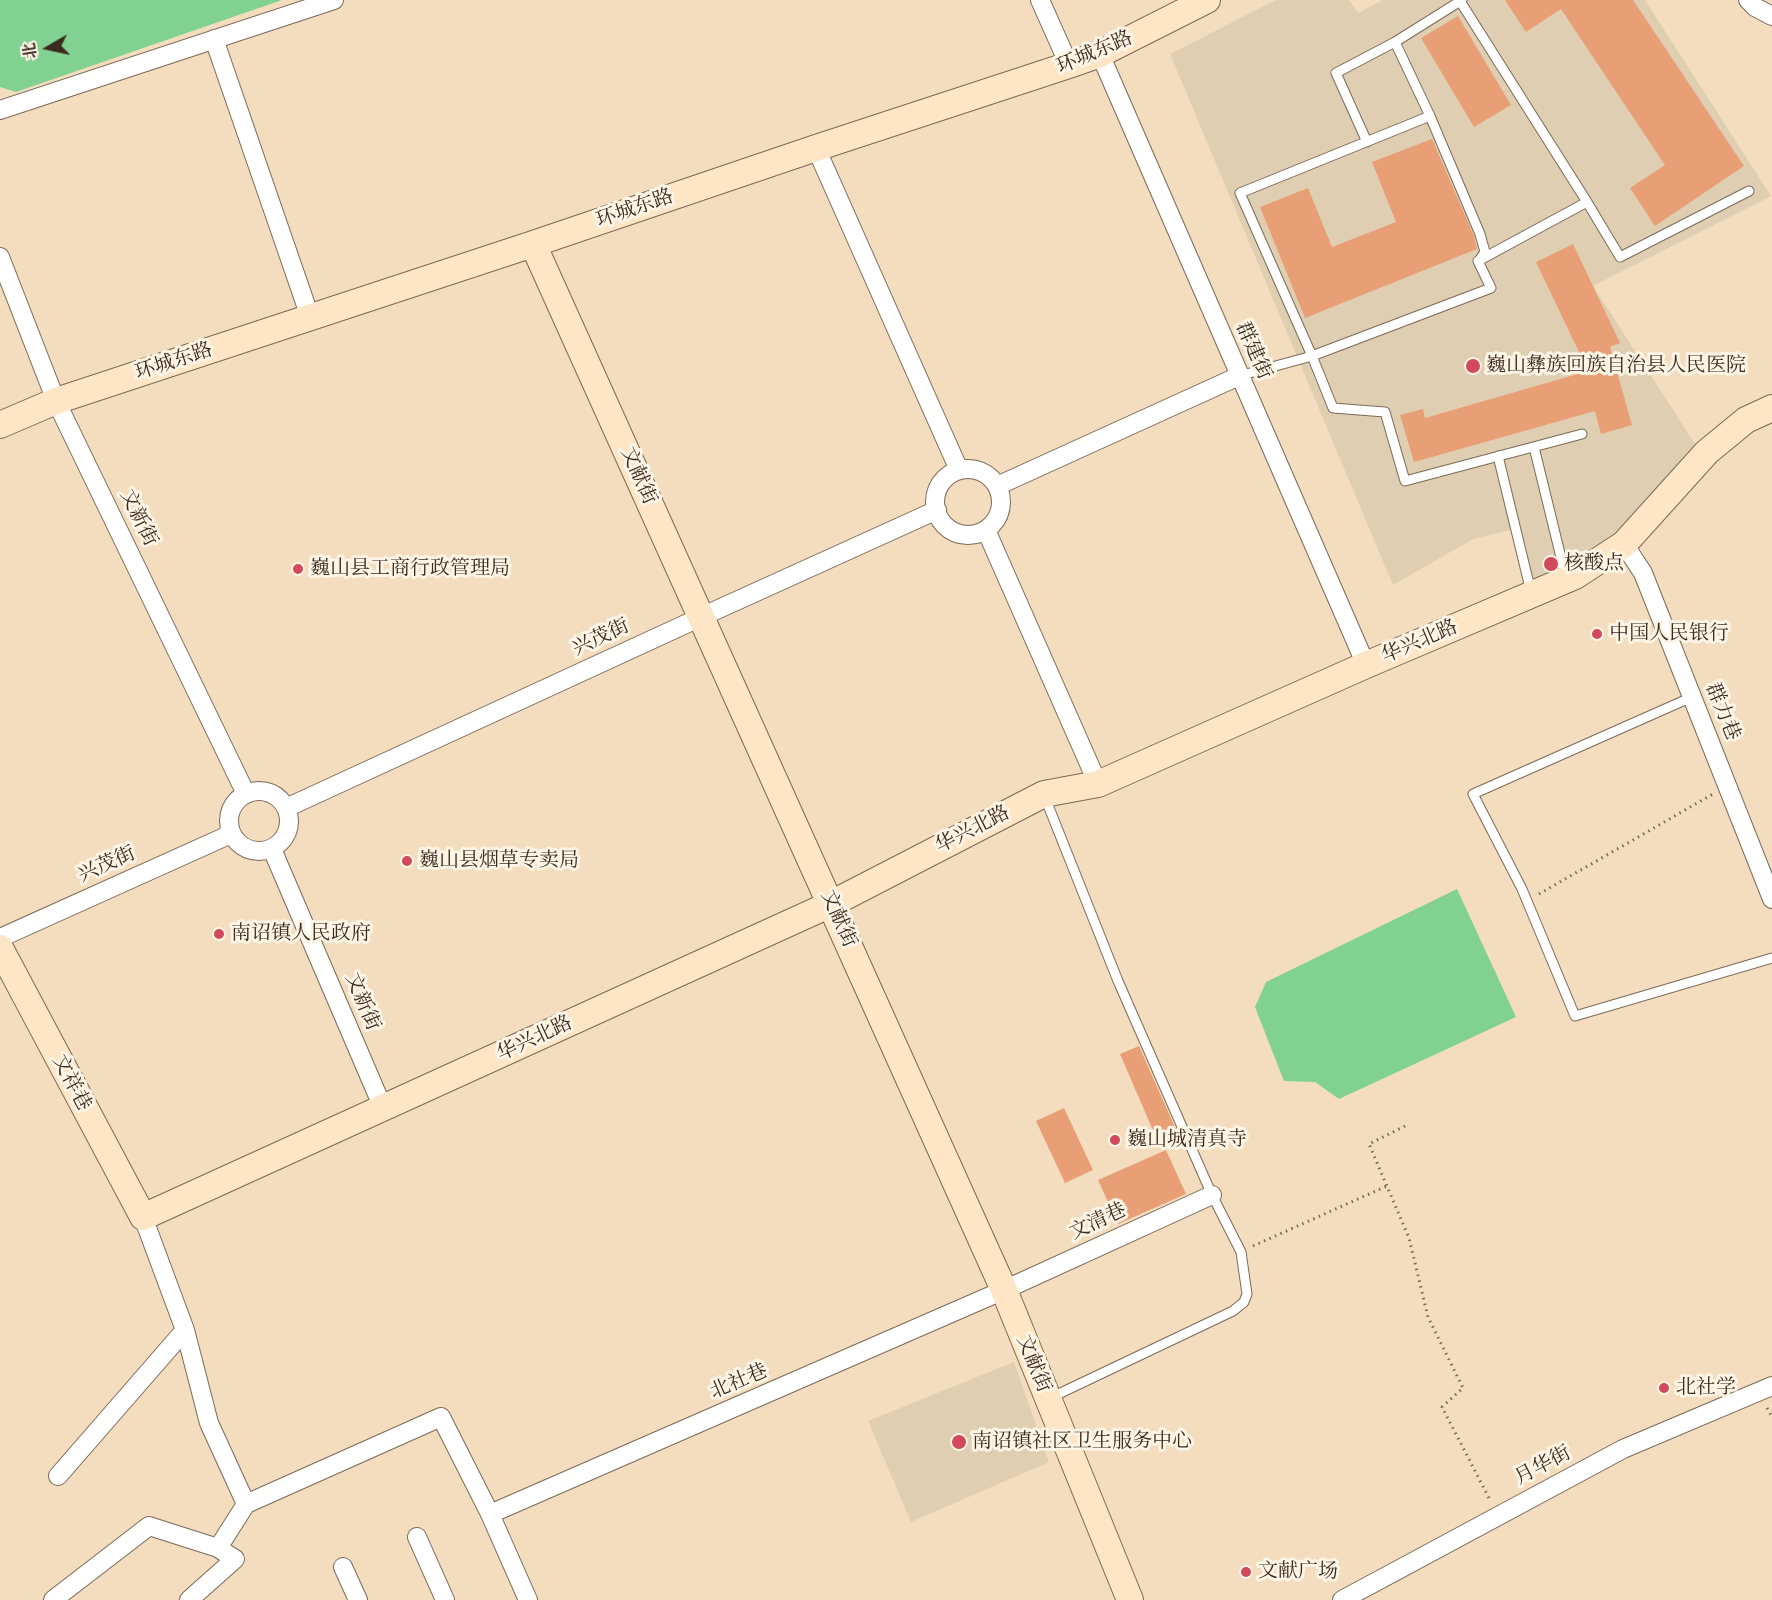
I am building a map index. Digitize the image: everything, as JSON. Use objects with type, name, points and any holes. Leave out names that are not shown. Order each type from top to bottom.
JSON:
[{"type":"main road","name":"环城东路","points":[[0,425],[56,400],[1069,65],[1100,54],[1207,0]]},
{"type":"main road","name":"文献街","points":[[533,243],[1004,1290],[1130,1600]]},
{"type":"main road","name":"华兴北路","points":[[143,1217],[831,904],[1044,794],[1098,784],[1366,665],[1575,576],[1624,544],[1707,452],[1746,420],[1772,408]]},
{"type":"main road","name":"文祥巷","points":[[0,948],[143,1217]]},
{"type":"street","points":[[0,110],[334,0]]},
{"type":"street","points":[[1040,0],[1069,65]]},
{"type":"street","points":[[1748,0],[1755,8],[1772,16]]},
{"type":"street","points":[[214,39],[310,317]]},
{"type":"street","name":"群建街","points":[[1100,54],[1366,665]]},
{"type":"street","points":[[816,148],[959,470]]},
{"type":"street","name":"文新街","points":[[0,258],[56,400],[246,794]]},
{"type":"street","points":[[997,486],[1239,376]]},
{"type":"street","points":[[959,470],[976,470],[992,479],[997,486],[1001,505],[999,515],[986,530],[976,534],[957,533],[941,520],[935,500],[942,481],[950,474],[959,470]]},
{"type":"street","name":"兴茂街","points":[[286,808],[937,510]]},
{"type":"street","points":[[986,530],[1098,784]]},
{"type":"street","name":"群力巷","points":[[1624,544],[1643,573],[1772,899]]},
{"type":"street","points":[[255,791],[273,795],[286,808],[289,817],[285,836],[272,849],[253,851],[244,848],[231,834],[229,826],[232,807],[246,794],[255,791]]},
{"type":"street","name":"兴茂街","points":[[0,938],[231,834]]},
{"type":"street","name":"文新街","points":[[272,849],[383,1108]]},
{"type":"street","name":"文清巷","points":[[1004,1290],[1212,1195]]},
{"type":"street","points":[[143,1217],[185,1330],[208,1423],[246,1504]]},
{"type":"street","name":"北社巷","points":[[490,1514],[1004,1290]]},
{"type":"street","points":[[58,1476],[185,1330]]},
{"type":"street","name":"月华街","points":[[1342,1600],[1623,1449],[1772,1386]]},
{"type":"street","points":[[218,1548],[246,1504],[441,1417],[490,1514],[528,1600]]},
{"type":"street","points":[[53,1600],[148,1526],[218,1548],[236,1559],[189,1600]]},
{"type":"street","points":[[417,1537],[445,1600]]},
{"type":"street","points":[[343,1567],[358,1600]]},
{"type":"lane","points":[[1367,142],[1336,72],[1395,42],[1461,0],[1620,257],[1749,191]]},
{"type":"lane","points":[[1395,42],[1430,116],[1480,234],[1485,252],[1478,261]]},
{"type":"lane","points":[[1430,116],[1240,193],[1333,408],[1385,412],[1405,481],[1582,434]]},
{"type":"lane","points":[[1478,261],[1587,202]]},
{"type":"lane","points":[[1239,376],[1312,356],[1491,288],[1478,261]]},
{"type":"lane","points":[[1534,447],[1566,580]]},
{"type":"lane","points":[[1498,456],[1532,595]]},
{"type":"lane","points":[[1692,697],[1473,794],[1527,901],[1575,1016],[1772,958]]},
{"type":"lane","points":[[1044,794],[1118,981],[1212,1195],[1241,1252],[1247,1293],[1244,1302],[1233,1311],[1047,1399]]},
{"type":"path","points":[[1527,901],[1727,786]]},
{"type":"path","points":[[1405,1126],[1369,1144],[1409,1238],[1428,1317],[1463,1389],[1442,1407],[1498,1515]]},
{"type":"path","points":[[1241,1252],[1387,1186]]},
{"type":"shaded area","name":"巍山彝族回族自治县人民医院","points":[[1276,0],[1349,0],[1358,13],[1383,0],[1645,0],[1771,196],[1593,286],[1697,447],[1627,531],[1571,571],[1529,583],[1511,530],[1473,539],[1393,585],[1170,54]]},
{"type":"shaded area","name":"南诏镇社区卫生服务中心","points":[[1014,1362],[1049,1462],[911,1522],[868,1421]]},
{"type":"green space","points":[[0,0],[282,0],[16,92],[0,87]]},
{"type":"green space","points":[[1457,889],[1516,1017],[1339,1099],[1315,1082],[1284,1081],[1255,1007],[1266,982]]},
{"type":"building","points":[[1505,0],[1633,0],[1744,166],[1655,226],[1630,188],[1665,165],[1561,9],[1526,32]]},
{"type":"building","points":[[1458,16],[1511,105],[1474,127],[1421,38]]},
{"type":"building","points":[[1432,139],[1474,236],[1477,249],[1305,318],[1260,207],[1308,188],[1332,247],[1396,222],[1372,162]]},
{"type":"building","points":[[1573,244],[1620,343],[1610,347],[1632,425],[1601,434],[1595,411],[1414,462],[1400,415],[1423,409],[1425,418],[1588,371],[1536,262]]},
{"type":"building","points":[[1139,1046],[1181,1141],[1161,1149],[1120,1054]]},
{"type":"building","points":[[1064,1108],[1093,1170],[1065,1183],[1036,1121]]},
{"type":"building","points":[[1166,1150],[1186,1194],[1118,1224],[1098,1180]]},
{"type":"place","name":"巍山彝族回族自治县人民医院","points":[[1473,366]]},
{"type":"place","name":"核酸点","points":[[1551,564]]},
{"type":"place","name":"巍山县工商行政管理局","points":[[298,569]]},
{"type":"place","name":"中国人民银行","points":[[1597,634]]},
{"type":"place","name":"巍山县烟草专卖局","points":[[407,861]]},
{"type":"place","name":"南诏镇人民政府","points":[[219,934]]},
{"type":"place","name":"巍山城清真寺","points":[[1115,1140]]},
{"type":"place","name":"北社学","points":[[1664,1388]]},
{"type":"place","name":"南诏镇社区卫生服务中心","points":[[959,1442]]},
{"type":"place","name":"文献广场","points":[[1246,1572]]}]
